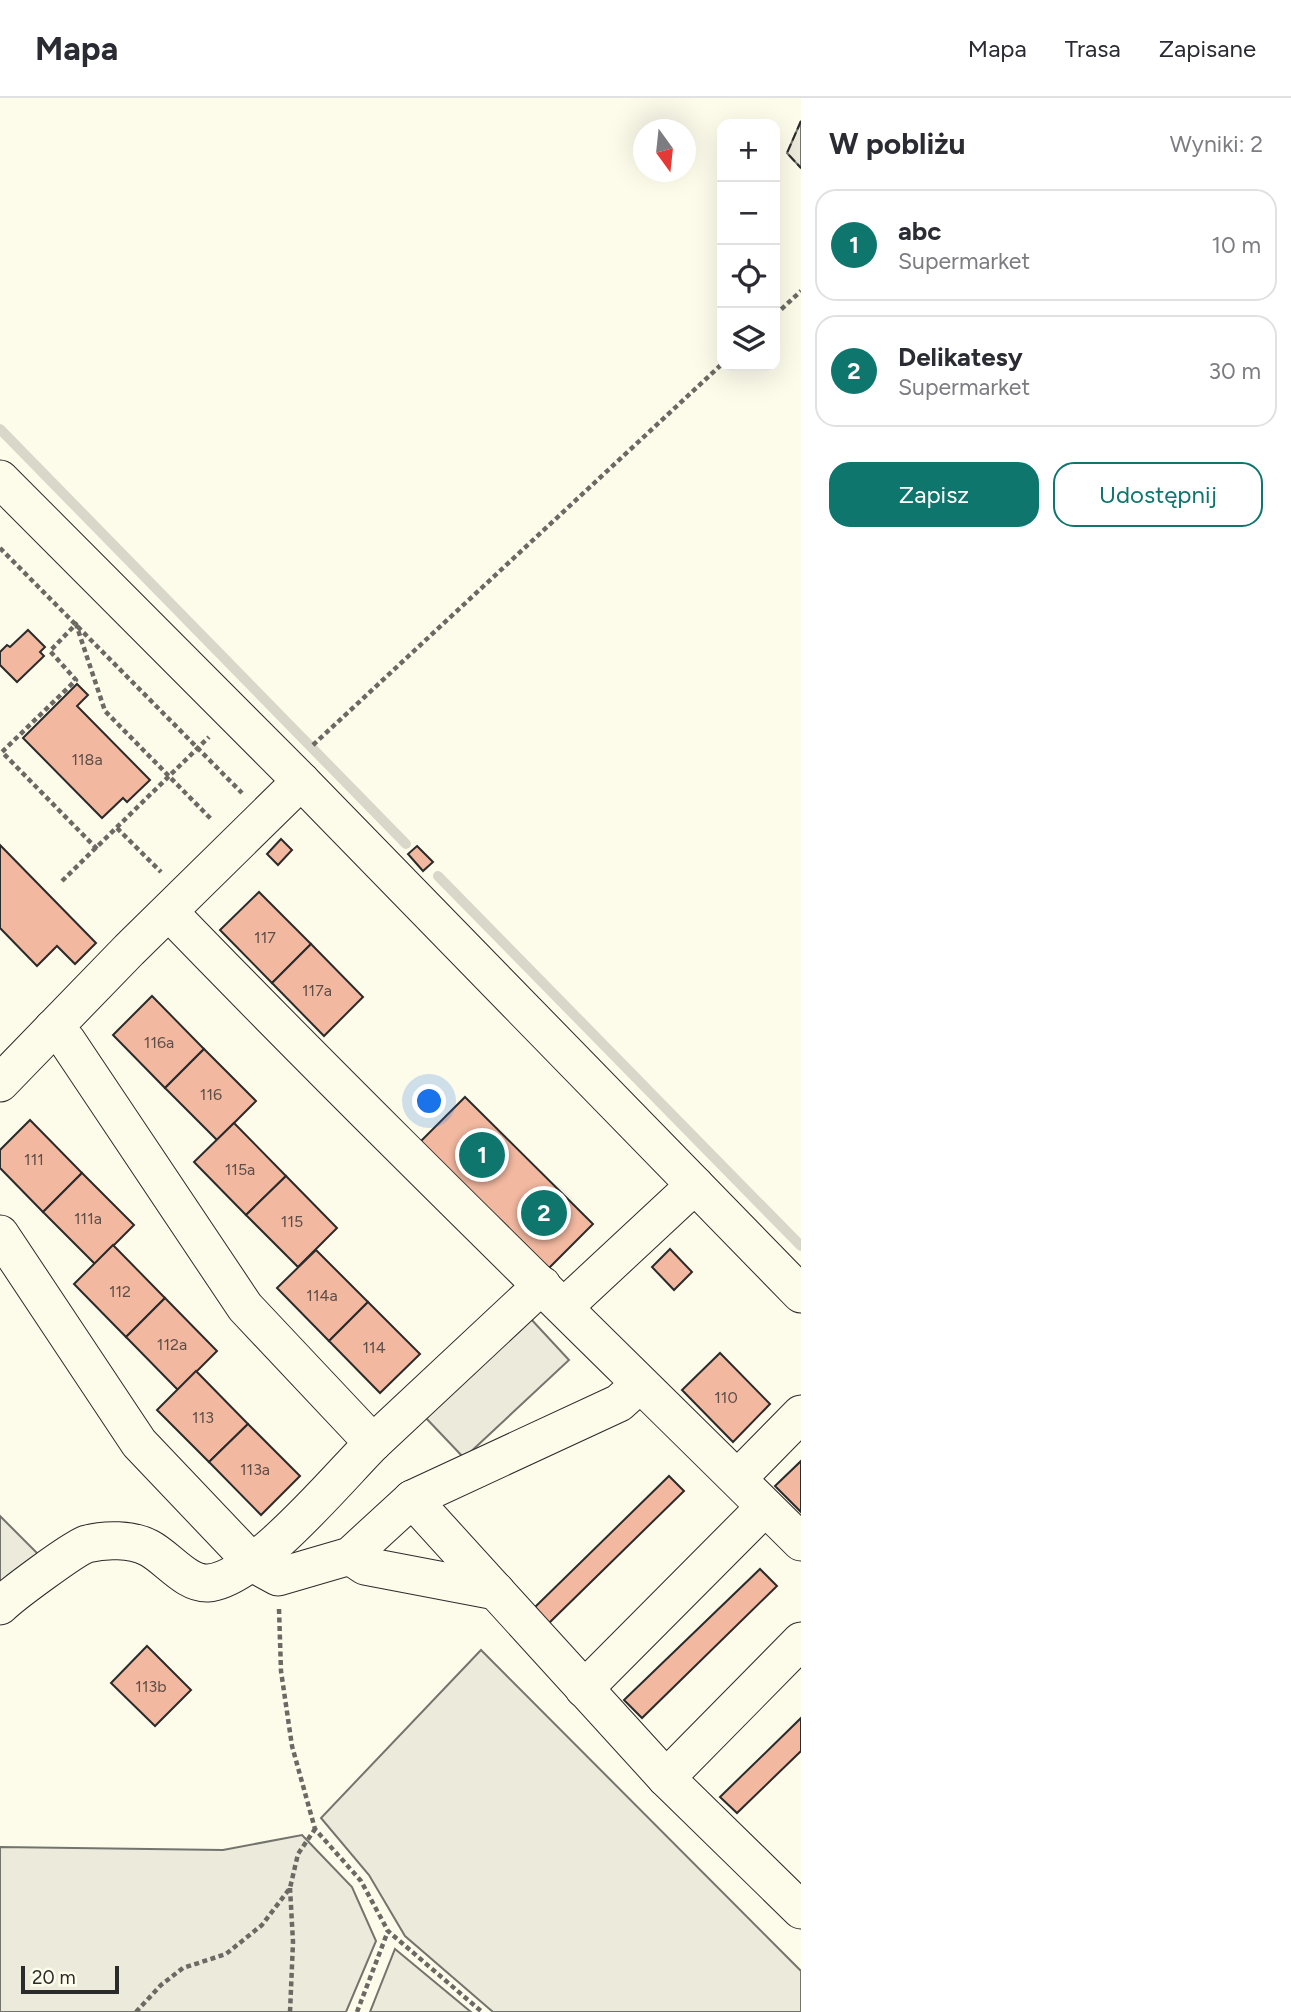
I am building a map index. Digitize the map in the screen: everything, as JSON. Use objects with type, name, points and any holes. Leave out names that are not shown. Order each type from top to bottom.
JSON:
[{"type":"street","points":[[0,479],[301,782],[801,1294]]},
{"type":"street","points":[[0,1083],[52,1028],[301,782]]},
{"type":"street","points":[[177,904],[324,1073],[801,1542]]},
{"type":"street","points":[[52,1028],[67,1041],[245,1307],[373,1443]]},
{"type":"street","points":[[266,1570],[373,1443],[553,1296],[695,1185]]},
{"type":"street","points":[[0,1234],[139,1443],[266,1570]]},
{"type":"street","points":[[0,1606],[88,1544],[124,1541],[149,1548],[188,1576],[207,1583],[350,1556],[412,1499],[619,1403],[639,1385]]},
{"type":"street","points":[[738,1478],[801,1413]]},
{"type":"street","points":[[412,1499],[666,1778],[801,1910]]},
{"type":"street","points":[[584,1689],[765,1507]]},
{"type":"street","points":[[350,1556],[365,1566],[496,1591]]},
{"type":"street","points":[[666,1778],[801,1641]]},
{"type":"path","points":[[780,311],[801,291]]},
{"type":"path","points":[[321,735],[717,369]]},
{"type":"path","points":[[0,548],[265,816]]},
{"type":"path","points":[[76,624],[105,710],[236,846]]},
{"type":"path","points":[[76,624],[50,652],[76,680],[2,752],[97,849]]},
{"type":"path","points":[[62,881],[234,715]]},
{"type":"path","points":[[117,828],[177,904]]},
{"type":"path","points":[[266,1570],[292,1746],[315,1829],[360,1881],[388,1931],[482,2012]]},
{"type":"path","points":[[290,2012],[293,1942],[290,1888],[298,1854],[315,1829]]},
{"type":"path","points":[[136,2012],[161,1985],[183,1968],[226,1954],[262,1925],[290,1888]]},
{"type":"path","points":[[357,2012],[388,1931]]},
{"type":"shaded area","points":[[801,121],[801,168],[787,153]]},
{"type":"shaded area","points":[[530,1318],[569,1360],[464,1458],[424,1416]]},
{"type":"shaded area","points":[[0,1516],[47,1563],[0,1589]]},
{"type":"shaded area","points":[[481,1650],[801,1971],[801,2012],[493,2012],[405,1936],[369,1875],[321,1818]]},
{"type":"shaded area","points":[[302,1835],[352,1887],[376,1941],[346,2012],[0,2012],[0,1847],[223,1850]]},
{"type":"shaded area","points":[[395,1949],[471,2012],[370,2012]]},
{"type":"building","points":[[28,630],[45,647],[40,652],[44,656],[17,682],[0,665],[0,652],[7,645],[10,647]]},
{"type":"building","points":[[77,684],[88,695],[77,706],[150,780],[127,802],[123,798],[102,818],[23,738]]},
{"type":"building","points":[[281,839],[292,850],[278,865],[267,854]]},
{"type":"building","points":[[0,845],[96,943],[75,964],[57,946],[37,966],[0,928]]},
{"type":"building","points":[[417,846],[433,862],[423,871],[408,854]]},
{"type":"building","points":[[259,892],[311,944],[272,983],[220,930]]},
{"type":"building","points":[[311,944],[363,997],[324,1036],[272,983]]},
{"type":"building","points":[[152,996],[204,1049],[165,1088],[113,1035]]},
{"type":"building","points":[[204,1049],[256,1101],[217,1140],[165,1088]]},
{"type":"building","points":[[465,1097],[593,1224],[548,1269],[420,1142]]},
{"type":"building","points":[[30,1120],[82,1173],[43,1212],[0,1168],[0,1150]]},
{"type":"building","points":[[234,1123],[286,1176],[246,1215],[194,1162]]},
{"type":"building","points":[[82,1173],[134,1225],[95,1264],[43,1212]]},
{"type":"building","points":[[286,1176],[337,1228],[298,1267],[246,1215]]},
{"type":"building","points":[[113,1245],[165,1298],[126,1337],[74,1284]]},
{"type":"building","points":[[670,1249],[692,1272],[674,1290],[652,1267]]},
{"type":"building","points":[[316,1250],[368,1302],[329,1341],[277,1288]]},
{"type":"building","points":[[165,1298],[217,1351],[178,1390],[126,1337]]},
{"type":"building","points":[[368,1302],[420,1354],[380,1393],[329,1341]]},
{"type":"building","points":[[720,1353],[770,1404],[733,1442],[682,1390]]},
{"type":"building","points":[[196,1371],[248,1424],[209,1462],[157,1410]]},
{"type":"building","points":[[248,1424],[300,1476],[261,1515],[209,1462]]},
{"type":"building","points":[[801,1461],[801,1512],[775,1486]]},
{"type":"building","points":[[669,1476],[684,1491],[548,1624],[533,1609]]},
{"type":"building","points":[[760,1569],[777,1586],[642,1718],[624,1700]]},
{"type":"building","points":[[147,1646],[191,1690],[155,1726],[111,1683]]},
{"type":"building","points":[[801,1718],[801,1751],[737,1813],[720,1797]]},
{"type":"waterway","points":[[0,429],[406,844]]},
{"type":"waterway","points":[[438,876],[801,1246]]},
{"type":"fence","points":[[801,121],[787,153],[801,168]]},
{"type":"place","name":"abc","points":[[482,1155]]},
{"type":"place","name":"Delikatesy","points":[[544,1213]]}]
